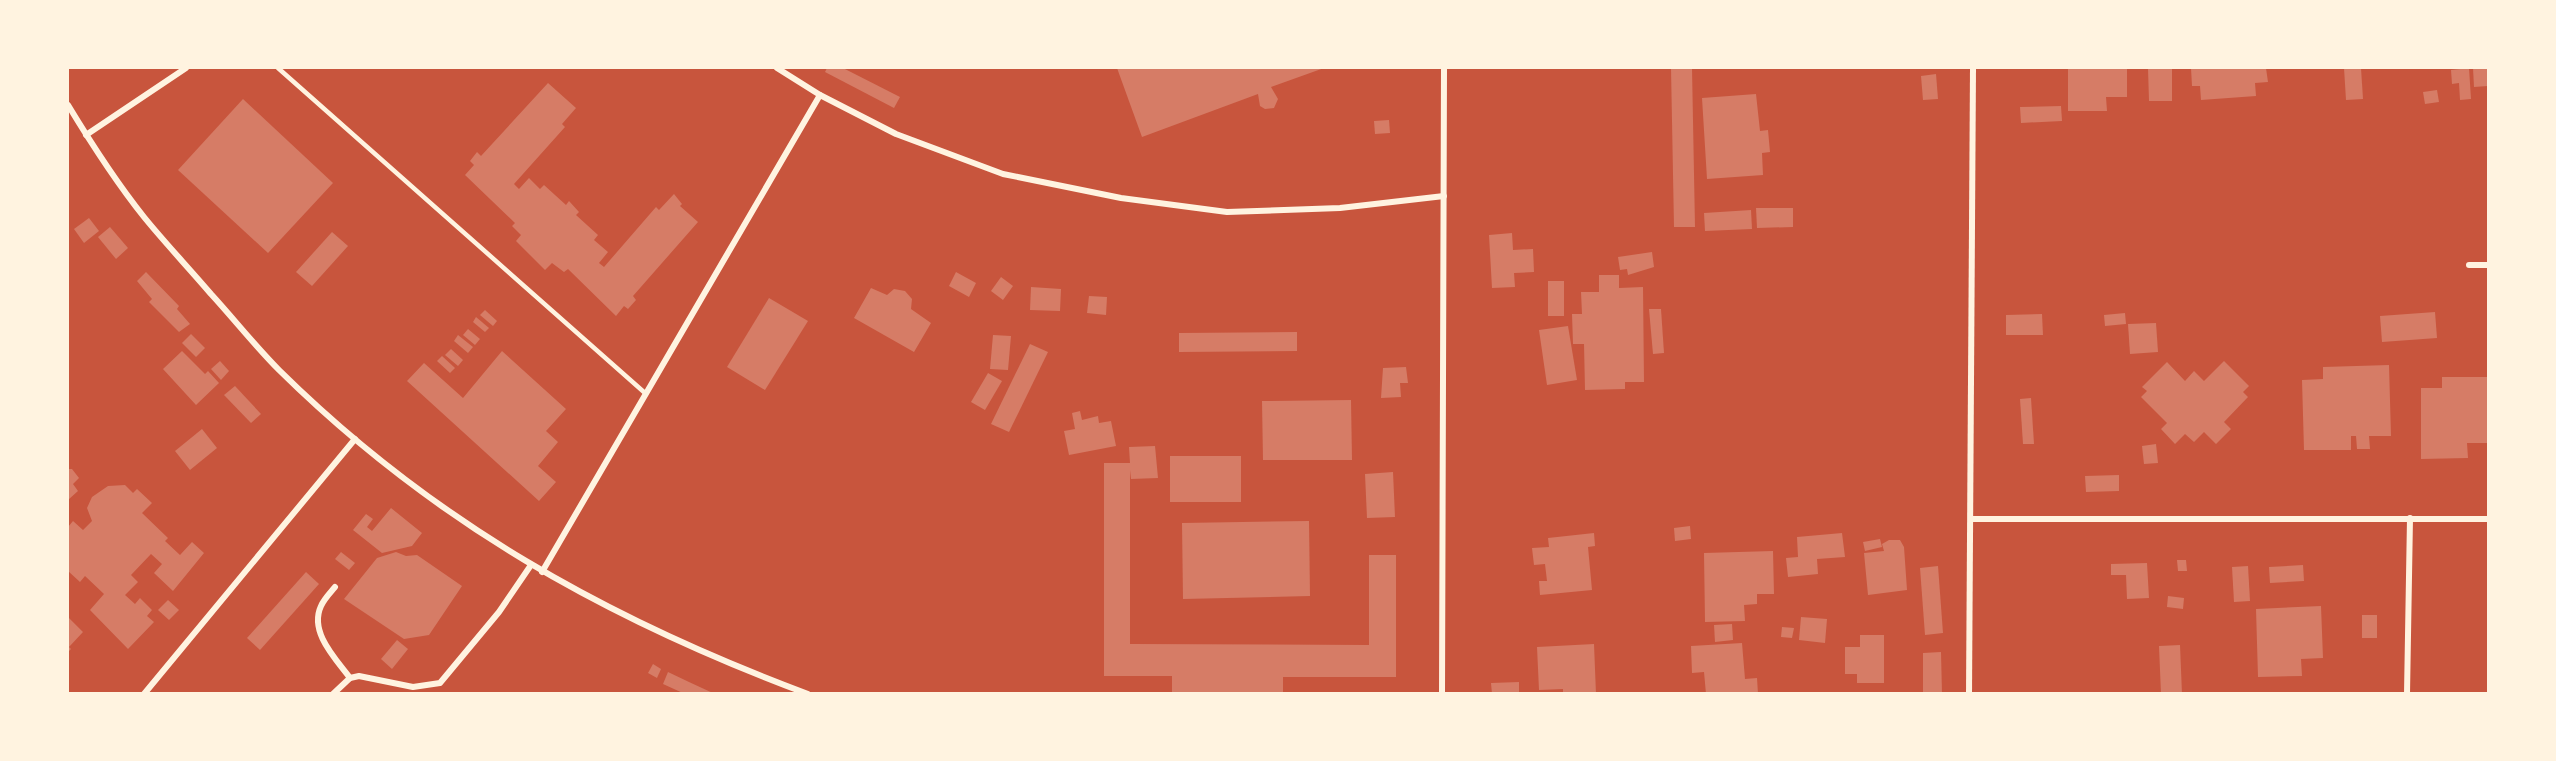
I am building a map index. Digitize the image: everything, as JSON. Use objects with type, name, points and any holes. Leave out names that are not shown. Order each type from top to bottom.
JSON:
[{"type":"street","points":[[86,135],[186,68]]},
{"type":"street","points":[[777,68],[820,95],[896,134],[1003,174],[1121,198],[1227,212],[1340,208],[1444,196]]},
{"type":"street","points":[[1442,693],[1444,68]]},
{"type":"street","points":[[1970,693],[1973,68]]},
{"type":"street","points":[[542,572],[820,95]]},
{"type":"street","points":[[68,105],[86,135],[143,216],[270,360],[355,439],[422,492],[542,572],[632,621],[725,663],[808,693]]},
{"type":"street","points":[[2469,265],[2488,265]]},
{"type":"street","points":[[144,693],[355,439]]},
{"type":"street","points":[[2407,693],[2410,518]]},
{"type":"street","points":[[1971,519],[2488,519]]},
{"type":"street","points":[[333,693],[350,678],[359,676],[413,687],[440,683],[499,612],[531,565]]},
{"type":"street","points":[[335,587],[320,607],[318,622],[322,641],[350,678]]},
{"type":"lane","points":[[278,68],[645,393]]},
{"type":"building","points":[[827,68],[843,68],[900,97],[894,108],[825,72]]},
{"type":"building","points":[[1117,68],[1324,68],[1271,87],[1278,99],[1274,108],[1265,109],[1260,106],[1258,94],[1142,137]]},
{"type":"building","points":[[1671,68],[1692,68],[1695,227],[1674,227]]},
{"type":"building","points":[[2068,68],[2127,68],[2127,97],[2106,97],[2107,111],[2068,111]]},
{"type":"building","points":[[2148,68],[2172,68],[2172,101],[2149,101]]},
{"type":"building","points":[[2191,68],[2266,68],[2268,82],[2255,83],[2256,96],[2201,100],[2200,86],[2192,86]]},
{"type":"building","points":[[2344,68],[2361,68],[2363,99],[2346,100]]},
{"type":"building","points":[[2469,68],[2471,99],[2460,100],[2459,83],[2452,84],[2451,70]]},
{"type":"building","points":[[2473,68],[2488,68],[2488,86],[2474,87]]},
{"type":"building","points":[[1936,74],[1938,99],[1923,100],[1921,76]]},
{"type":"building","points":[[548,83],[576,108],[562,124],[565,127],[514,184],[519,189],[529,178],[540,189],[544,185],[566,205],[569,201],[579,212],[576,215],[598,235],[594,240],[608,252],[599,263],[604,267],[656,207],[659,210],[674,194],[682,204],[680,206],[698,222],[633,296],[636,300],[628,309],[624,306],[616,316],[568,269],[564,272],[552,263],[545,270],[516,241],[521,235],[512,226],[515,223],[465,175],[474,165],[470,161],[477,152],[481,156]]},
{"type":"building","points":[[2437,90],[2439,102],[2425,104],[2423,92]]},
{"type":"building","points":[[1756,94],[1760,131],[1768,130],[1770,152],[1762,153],[1763,175],[1707,179],[1702,98]]},
{"type":"building","points":[[243,99],[333,183],[268,253],[178,170]]},
{"type":"building","points":[[2061,106],[2062,121],[2021,123],[2020,107]]},
{"type":"building","points":[[1389,120],[1390,133],[1375,134],[1374,121]]},
{"type":"building","points":[[1756,208],[1793,208],[1793,227],[1757,228]]},
{"type":"building","points":[[1751,210],[1752,229],[1705,231],[1704,213]]},
{"type":"building","points":[[89,218],[99,231],[84,243],[74,229]]},
{"type":"building","points":[[110,227],[128,248],[116,259],[98,237]]},
{"type":"building","points":[[332,232],[348,246],[312,286],[296,272]]},
{"type":"building","points":[[1512,233],[1513,250],[1533,249],[1534,272],[1514,273],[1515,287],[1492,288],[1489,235]]},
{"type":"building","points":[[1652,252],[1654,267],[1628,275],[1627,269],[1620,270],[1618,257]]},
{"type":"building","points":[[146,272],[179,306],[177,309],[190,324],[179,332],[149,302],[152,299],[137,281]]},
{"type":"building","points":[[956,272],[976,283],[969,297],[949,286]]},
{"type":"building","points":[[1599,275],[1619,275],[1619,288],[1643,287],[1644,382],[1625,382],[1625,389],[1585,390],[1584,344],[1573,344],[1572,314],[1582,314],[1581,292],[1599,292]]},
{"type":"building","points":[[1001,277],[1013,286],[1003,300],[991,291]]},
{"type":"building","points":[[1548,281],[1564,281],[1564,316],[1548,316]]},
{"type":"building","points":[[1031,287],[1061,289],[1060,311],[1030,310]]},
{"type":"building","points":[[871,288],[887,295],[894,289],[905,291],[912,299],[911,309],[931,323],[914,352],[854,318]]},
{"type":"building","points":[[1089,296],[1107,297],[1106,315],[1087,313]]},
{"type":"building","points":[[769,298],[808,321],[765,390],[727,367]]},
{"type":"building","points":[[1649,309],[1661,309],[1664,353],[1653,354]]},
{"type":"building","points":[[485,310],[497,321],[493,326],[480,315]]},
{"type":"building","points":[[2435,312],[2437,338],[2382,342],[2380,316]]},
{"type":"building","points":[[2125,313],[2126,324],[2105,326],[2104,315]]},
{"type":"building","points":[[2042,314],[2043,335],[2006,335],[2006,315]]},
{"type":"building","points":[[476,317],[489,328],[485,332],[473,322]]},
{"type":"building","points":[[2156,323],[2158,352],[2130,354],[2128,324]]},
{"type":"building","points":[[1568,326],[1577,380],[1547,385],[1539,330]]},
{"type":"building","points":[[468,329],[480,339],[475,345],[463,335]]},
{"type":"building","points":[[1297,332],[1297,351],[1179,352],[1179,333]]},
{"type":"building","points":[[191,334],[205,348],[196,357],[182,343]]},
{"type":"building","points":[[458,335],[473,347],[468,353],[454,341]]},
{"type":"building","points":[[993,335],[1011,336],[1008,370],[990,369]]},
{"type":"building","points":[[1030,344],[1048,352],[1009,432],[991,424]]},
{"type":"building","points":[[451,349],[463,360],[458,366],[445,355]]},
{"type":"building","points":[[182,351],[205,374],[208,371],[219,383],[196,405],[163,369]]},
{"type":"building","points":[[502,351],[566,409],[546,431],[558,442],[538,466],[556,482],[539,501],[407,381],[424,363],[463,398]]},
{"type":"building","points":[[442,356],[455,368],[450,373],[437,361]]},
{"type":"building","points":[[220,361],[229,371],[221,380],[211,369]]},
{"type":"building","points":[[2224,361],[2249,386],[2243,392],[2248,397],[2224,422],[2231,429],[2216,444],[2204,432],[2194,442],[2185,434],[2175,444],[2161,429],[2167,423],[2141,397],[2147,391],[2142,387],[2167,362],[2185,381],[2194,371],[2204,381]]},
{"type":"building","points":[[2389,365],[2391,436],[2369,436],[2370,449],[2357,449],[2356,436],[2351,436],[2351,450],[2304,450],[2302,380],[2323,379],[2323,367]]},
{"type":"building","points":[[1406,367],[1408,383],[1400,383],[1401,397],[1381,398],[1383,368]]},
{"type":"building","points":[[988,373],[1002,381],[985,410],[971,402]]},
{"type":"building","points":[[2442,377],[2488,377],[2488,443],[2467,443],[2468,458],[2421,459],[2421,388],[2442,388]]},
{"type":"building","points":[[235,386],[261,414],[251,423],[224,395]]},
{"type":"building","points":[[2031,398],[2034,444],[2023,444],[2020,399]]},
{"type":"building","points":[[1351,400],[1352,460],[1263,460],[1262,401]]},
{"type":"building","points":[[1080,411],[1082,420],[1098,416],[1099,423],[1111,421],[1116,446],[1069,455],[1064,431],[1075,429],[1072,413]]},
{"type":"building","points":[[202,429],[217,448],[190,470],[175,451]]},
{"type":"building","points":[[2156,444],[2158,463],[2144,464],[2142,446]]},
{"type":"building","points":[[1155,446],[1158,478],[1131,479],[1130,470],[1130,644],[1369,645],[1369,555],[1396,555],[1396,677],[1283,677],[1283,694],[1172,694],[1172,676],[1104,676],[1104,463],[1130,463],[1129,447]]},
{"type":"building","points":[[1170,456],[1241,456],[1241,502],[1170,502]]},
{"type":"building","points":[[68,469],[72,469],[79,478],[73,484],[78,491],[68,500]]},
{"type":"building","points":[[1393,472],[1395,517],[1367,518],[1365,474]]},
{"type":"building","points":[[2119,475],[2119,491],[2086,492],[2085,476]]},
{"type":"building","points":[[125,485],[133,493],[137,489],[152,503],[142,513],[168,538],[165,541],[180,555],[192,542],[204,553],[173,591],[154,573],[162,564],[151,554],[131,575],[138,582],[125,595],[135,604],[140,598],[152,610],[147,616],[154,622],[128,649],[90,610],[104,594],[85,576],[80,582],[68,571],[68,527],[73,521],[83,530],[92,521],[87,508],[92,497],[108,486]]},
{"type":"building","points":[[391,508],[422,533],[412,546],[382,553],[353,530],[366,514],[373,519],[367,527],[372,531]]},
{"type":"building","points":[[1309,521],[1310,596],[1183,599],[1182,523]]},
{"type":"building","points":[[1690,526],[1691,539],[1675,541],[1674,528]]},
{"type":"building","points":[[1594,533],[1595,546],[1588,547],[1592,590],[1540,595],[1539,581],[1547,581],[1545,564],[1534,565],[1532,548],[1549,547],[1548,538]]},
{"type":"building","points":[[1842,533],[1845,557],[1817,559],[1818,574],[1788,577],[1786,558],[1798,557],[1797,537]]},
{"type":"building","points":[[1880,539],[1882,547],[1865,551],[1863,542]]},
{"type":"building","points":[[1889,540],[1900,540],[1904,547],[1907,590],[1868,595],[1864,553],[1884,551],[1882,544]]},
{"type":"building","points":[[1773,551],[1774,594],[1757,594],[1757,604],[1744,605],[1745,621],[1705,622],[1704,553]]},
{"type":"building","points":[[341,552],[355,563],[349,570],[335,559]]},
{"type":"building","points":[[396,552],[406,556],[417,555],[462,586],[429,635],[404,639],[344,599],[377,558]]},
{"type":"building","points":[[2177,560],[2186,560],[2187,571],[2178,571]]},
{"type":"building","points":[[2147,563],[2149,598],[2127,599],[2126,575],[2111,575],[2111,564]]},
{"type":"building","points":[[2303,565],[2304,581],[2270,583],[2269,567]]},
{"type":"building","points":[[1938,566],[1943,633],[1925,635],[1920,568]]},
{"type":"building","points":[[2248,566],[2250,601],[2234,602],[2232,567]]},
{"type":"building","points":[[306,572],[319,584],[260,650],[247,638]]},
{"type":"building","points":[[2168,596],[2184,598],[2183,609],[2167,607]]},
{"type":"building","points":[[168,600],[179,610],[169,620],[158,610]]},
{"type":"building","points":[[2321,606],[2323,658],[2301,659],[2302,676],[2258,677],[2256,609]]},
{"type":"building","points":[[2362,615],[2377,615],[2377,638],[2362,638]]},
{"type":"building","points":[[68,617],[83,632],[69,647],[71,649],[68,652]]},
{"type":"building","points":[[1801,617],[1827,619],[1825,643],[1799,640]]},
{"type":"building","points":[[1732,624],[1733,640],[1715,642],[1714,625]]},
{"type":"building","points":[[1782,627],[1794,628],[1792,638],[1781,637]]},
{"type":"building","points":[[1860,635],[1884,635],[1884,683],[1857,683],[1857,674],[1845,674],[1845,647],[1860,647]]},
{"type":"building","points":[[397,640],[408,649],[392,669],[381,659]]},
{"type":"building","points":[[1742,643],[1745,679],[1757,678],[1758,694],[1706,694],[1704,672],[1692,673],[1691,646]]},
{"type":"building","points":[[1594,644],[1596,694],[1563,694],[1563,689],[1539,690],[1537,647]]},
{"type":"building","points":[[2180,645],[2182,694],[2161,694],[2159,646]]},
{"type":"building","points":[[1941,652],[1942,694],[1923,694],[1923,653]]},
{"type":"building","points":[[653,664],[661,669],[657,678],[648,673]]},
{"type":"building","points":[[668,672],[715,694],[685,694],[663,684]]},
{"type":"building","points":[[1519,682],[1519,694],[1492,694],[1491,683]]}]
